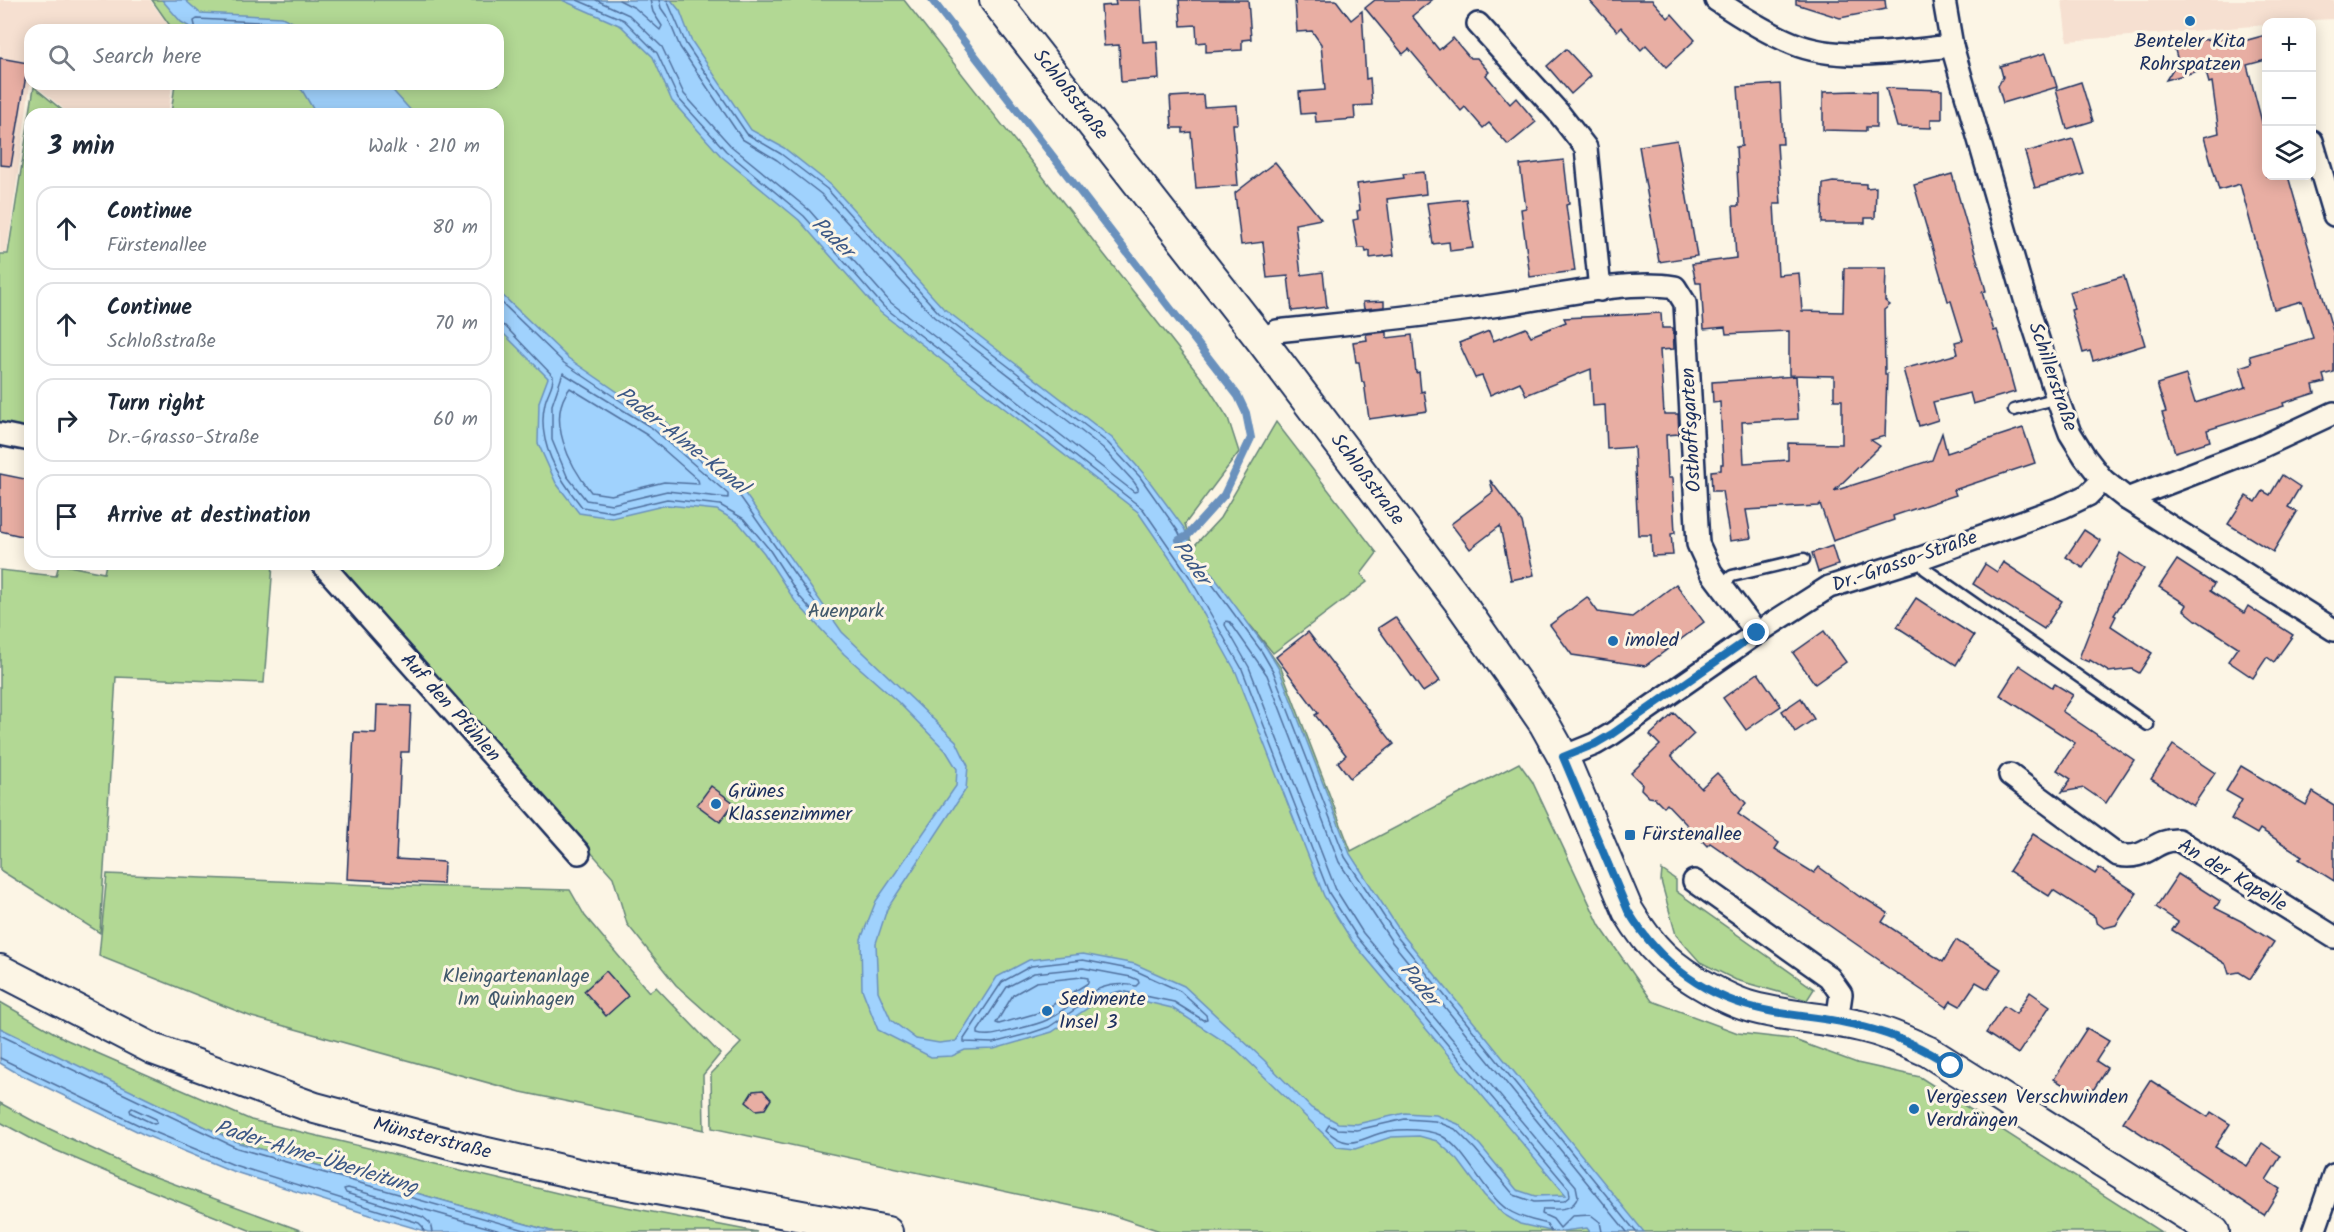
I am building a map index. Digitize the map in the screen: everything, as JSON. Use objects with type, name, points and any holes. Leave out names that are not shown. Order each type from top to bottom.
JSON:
[{"type":"street","name":"Schloßstraße","points":[[995,0],[1262,341],[1488,642],[1542,719],[1563,757],[1628,911],[1642,934],[1676,969],[1733,1001],[1752,1007],[1837,1022]]},
{"type":"street","points":[[1716,0],[1768,32],[1793,44],[1820,52],[1875,54],[1952,46]]},
{"type":"street","name":"Schillerstraße","points":[[1944,0],[1952,46],[2025,299],[2070,433],[2103,480],[2127,499],[2334,630]]},
{"type":"street","points":[[1478,24],[1558,112],[1586,148],[1600,290]]},
{"type":"street","points":[[2316,154],[2334,215]]},
{"type":"street","name":"Osthoffsgarten","points":[[1262,341],[1277,331],[1414,318],[1600,290],[1658,284],[1675,287],[1686,303],[1698,544],[1702,556],[1721,586],[1757,633]]},
{"type":"street","points":[[2127,499],[2259,448],[2334,413]]},
{"type":"street","points":[[0,434],[24,440]]},
{"type":"street","name":"Dr.-Grasso-Straße","points":[[1563,757],[1604,739],[1757,633],[1829,587],[1921,558],[2063,507],[2088,495],[2103,480]]},
{"type":"street","name":"Auf den Pfühlen","points":[[327,570],[579,853]]},
{"type":"street","name":"An der Kapelle","points":[[2010,775],[2118,855],[2130,857],[2142,855],[2167,839],[2178,840],[2334,937]]},
{"type":"street","points":[[1694,881],[1829,977],[1840,994],[1837,1022],[1880,1032],[1929,1052],[2214,1232]]},
{"type":"street","name":"Münsterstraße","points":[[0,970],[153,1049],[315,1108],[461,1148],[587,1176],[887,1232]]},
{"type":"street","points":[[2314,1232],[2334,1175]]},
{"type":"lane","points":[[2014,410],[2057,398]]},
{"type":"lane","points":[[1921,558],[1925,569],[2148,725]]},
{"type":"lane","points":[[1721,586],[1732,576],[1804,559]]},
{"type":"shaded area","points":[[0,0],[150,0],[168,24],[24,24],[24,90],[29,90],[27,108],[24,108],[24,128],[7,253],[0,252]]},
{"type":"shaded area","name":"Benteler Kita Rohrspatzen","points":[[2062,0],[2334,0],[2334,19],[2262,18],[2262,25],[2067,41]]},
{"type":"shaded area","points":[[40,90],[171,90],[169,108],[63,108]]},
{"type":"green space","name":"Auenpark","points":[[152,0],[904,0],[1206,384],[1228,418],[1239,452],[1185,524],[1193,547],[1220,518],[1276,422],[1377,553],[1361,574],[1367,582],[1273,653],[1250,625],[1281,668],[1351,851],[1519,763],[1532,781],[1600,926],[1652,1001],[1738,1033],[1792,1039],[1857,1063],[1920,1077],[2161,1232],[1163,1232],[1109,1214],[712,1128],[711,1074],[741,1043],[676,985],[627,924],[613,877],[341,570],[504,570],[504,108],[172,108],[174,90],[504,90],[504,24],[169,24]]},
{"type":"green space","points":[[34,90],[38,90],[60,108],[31,108]]},
{"type":"green space","points":[[24,151],[24,427],[0,422],[0,254],[8,254]]},
{"type":"green space","points":[[0,570],[56,576],[58,570],[89,570],[104,573],[105,570],[273,570],[264,683],[116,677],[100,933],[0,870]]},
{"type":"green space","points":[[1662,870],[1676,880],[1676,891],[1814,989],[1807,1000],[1736,980],[1700,962],[1676,935],[1661,881]]},
{"type":"green space","name":"Kleingartenanlage Im Quinhagen","points":[[107,874],[372,885],[570,890],[585,916],[649,992],[656,987],[720,1054],[703,1075],[704,1130],[521,1092],[252,1017],[99,956]]},
{"type":"green space","points":[[0,1002],[65,1039],[251,1120],[574,1197],[757,1232],[554,1232],[239,1143],[11,1035],[0,1028]]},
{"type":"green space","points":[[0,1103],[37,1123],[142,1172],[305,1232],[254,1232],[137,1185],[41,1144],[0,1122]]},
{"type":"water","points":[[162,0],[185,0],[200,13],[282,17],[297,24],[184,24]]},
{"type":"water","points":[[562,0],[671,0],[680,11],[691,40],[751,130],[784,148],[831,185],[943,308],[1112,438],[1144,474],[1184,528],[1192,547],[1267,649],[1279,669],[1350,854],[1402,934],[1644,1232],[1590,1232],[1587,1228],[1555,1232],[1520,1224],[1503,1214],[1484,1195],[1458,1160],[1437,1141],[1419,1136],[1391,1137],[1355,1149],[1337,1147],[1236,1049],[1172,1008],[1122,996],[1091,1006],[1052,1032],[994,1049],[965,1050],[952,1056],[931,1057],[878,1030],[862,989],[861,939],[876,901],[956,786],[957,769],[946,751],[898,702],[844,654],[795,601],[764,553],[739,523],[717,510],[667,505],[612,518],[579,513],[556,483],[538,443],[539,402],[548,378],[504,334],[504,297],[568,358],[631,401],[660,417],[741,488],[842,632],[956,741],[968,766],[966,789],[887,909],[876,943],[878,991],[891,1020],[916,1039],[939,1043],[956,1041],[997,977],[1029,960],[1083,954],[1135,964],[1184,986],[1264,1060],[1311,1108],[1338,1123],[1357,1124],[1405,1113],[1436,1115],[1458,1124],[1480,1145],[1517,1190],[1535,1196],[1566,1195],[1352,941],[1324,896],[1236,672],[1184,579],[1138,512],[880,312],[799,220],[721,156],[672,101],[653,57],[621,26]]},
{"type":"water","points":[[302,90],[392,90],[409,108],[312,108]]},
{"type":"water","points":[[0,1028],[239,1143],[554,1232],[428,1232],[232,1171],[145,1135],[0,1063]]},
{"type":"building","points":[[1115,0],[1140,0],[1143,42],[1157,41],[1159,79],[1121,82],[1119,45],[1104,46],[1101,6],[1116,5]]},
{"type":"building","points":[[1179,0],[1248,0],[1251,39],[1242,40],[1242,50],[1206,52],[1206,42],[1197,43],[1196,25],[1181,26]]},
{"type":"building","points":[[1295,0],[1336,0],[1351,20],[1362,11],[1366,79],[1370,78],[1372,105],[1354,106],[1355,119],[1316,122],[1315,113],[1301,114],[1299,92],[1325,90],[1321,44],[1312,31],[1297,32]]},
{"type":"building","points":[[1375,0],[1432,0],[1412,16],[1439,50],[1453,38],[1470,58],[1477,58],[1489,72],[1486,75],[1510,104],[1516,98],[1536,122],[1508,145],[1489,123],[1483,128],[1465,107],[1461,111],[1409,49],[1403,54],[1365,8]]},
{"type":"building","points":[[1589,0],[1652,0],[1668,18],[1672,14],[1695,40],[1666,67],[1646,45],[1641,50],[1621,27],[1617,31]]},
{"type":"building","points":[[1796,0],[1885,0],[1886,9],[1840,18],[1796,4]]},
{"type":"building","points":[[2239,36],[2240,42],[2262,36],[2262,61],[2247,65],[2262,122],[2262,180],[2289,180],[2334,335],[2334,372],[2323,375],[2325,382],[2313,385],[2315,393],[2283,403],[2284,406],[2207,430],[2210,441],[2175,452],[2162,413],[2166,412],[2157,384],[2186,375],[2195,403],[2246,387],[2240,367],[2252,363],[2250,356],[2313,338],[2302,301],[2274,309],[2240,184],[2219,190],[2204,137],[2219,133],[2212,82],[2209,83],[2205,69],[2166,80],[2178,61],[2173,43]]},
{"type":"building","points":[[1566,49],[1591,76],[1571,94],[1547,66]]},
{"type":"building","points":[[2046,53],[2057,87],[2003,103],[1998,86],[2003,77],[2000,66]]},
{"type":"building","points":[[0,58],[24,62],[24,87],[11,166],[0,165]]},
{"type":"building","points":[[2081,82],[2093,121],[2067,129],[2056,90]]},
{"type":"building","points":[[1780,84],[1783,144],[1777,144],[1781,204],[1774,204],[1778,275],[1799,273],[1802,311],[1843,312],[1844,268],[1886,268],[1885,301],[1890,305],[1884,310],[1885,374],[1887,374],[1885,436],[1871,440],[1880,446],[1834,491],[1932,460],[1942,433],[1947,453],[2023,428],[2035,463],[1954,490],[1956,495],[1893,516],[1894,520],[1833,541],[1820,504],[1818,506],[1746,510],[1751,538],[1730,541],[1722,491],[1712,491],[1711,471],[1721,470],[1721,464],[1723,464],[1720,402],[1713,403],[1712,382],[1796,376],[1798,419],[1742,422],[1744,463],[1788,460],[1788,443],[1842,444],[1842,400],[1834,400],[1834,376],[1789,375],[1789,331],[1726,334],[1725,327],[1704,329],[1701,283],[1696,283],[1692,264],[1736,258],[1733,206],[1739,206],[1736,147],[1742,146],[1738,87]]},
{"type":"building","points":[[1886,88],[1942,90],[1942,119],[1931,119],[1931,128],[1897,127]]},
{"type":"building","points":[[1823,92],[1876,92],[1876,127],[1866,127],[1866,131],[1823,130]]},
{"type":"building","points":[[1203,95],[1204,107],[1237,105],[1238,124],[1233,124],[1238,185],[1196,188],[1191,132],[1183,133],[1183,128],[1172,128],[1170,97]]},
{"type":"building","points":[[2073,139],[2084,174],[2035,188],[2025,152]]},
{"type":"building","points":[[1677,140],[1697,256],[1659,262],[1639,146]]},
{"type":"building","points":[[1564,160],[1569,204],[1566,205],[1575,271],[1530,277],[1521,209],[1526,208],[1520,165]]},
{"type":"building","points":[[1275,162],[1321,219],[1295,224],[1301,275],[1323,272],[1327,307],[1292,311],[1288,276],[1267,278],[1263,242],[1241,245],[1235,193]]},
{"type":"building","points":[[1424,172],[1426,194],[1387,199],[1394,255],[1370,258],[1370,251],[1366,252],[1365,248],[1358,248],[1353,220],[1358,219],[1357,211],[1360,210],[1357,184],[1404,178],[1403,174]]},
{"type":"building","points":[[1952,174],[1986,291],[1982,292],[1994,331],[1997,330],[2002,345],[2015,392],[1973,404],[1970,393],[1933,402],[1938,420],[1919,426],[1903,369],[1958,354],[1955,342],[1963,340],[1951,301],[1948,301],[1914,185]]},
{"type":"building","points":[[1833,182],[1866,184],[1866,188],[1876,187],[1875,218],[1865,218],[1865,223],[1822,223],[1823,184]]},
{"type":"building","points":[[1466,199],[1473,248],[1450,251],[1449,242],[1433,244],[1427,203]]},
{"type":"building","points":[[2124,276],[2145,345],[2093,361],[2090,351],[2083,353],[2071,310],[2074,309],[2069,292]]},
{"type":"building","points":[[1384,301],[1384,307],[1364,309],[1363,302]]},
{"type":"building","points":[[1661,313],[1662,328],[1673,328],[1674,349],[1660,350],[1664,414],[1678,414],[1679,434],[1666,435],[1668,478],[1672,478],[1675,533],[1671,534],[1673,555],[1652,556],[1651,535],[1638,535],[1634,447],[1607,449],[1605,405],[1593,406],[1591,369],[1526,395],[1520,382],[1490,395],[1482,376],[1475,378],[1459,343],[1489,331],[1493,341],[1526,328],[1531,336],[1566,322],[1564,318]]},
{"type":"building","points":[[1387,332],[1387,338],[1412,335],[1416,373],[1419,372],[1421,392],[1424,391],[1427,411],[1369,419],[1364,382],[1362,382],[1359,362],[1356,362],[1353,342],[1367,340],[1366,334]]},
{"type":"building","points":[[0,474],[24,479],[24,537],[0,531]]},
{"type":"building","points":[[2282,475],[2300,487],[2288,507],[2297,512],[2273,552],[2228,524],[2246,496],[2256,502],[2263,491],[2270,495]]},
{"type":"building","points":[[1490,480],[1522,522],[1534,575],[1511,580],[1500,526],[1470,549],[1451,524],[1493,492]]},
{"type":"building","points":[[2084,530],[2101,541],[2083,568],[2066,557]]},
{"type":"building","points":[[1832,546],[1838,565],[1818,572],[1812,553]]},
{"type":"building","points":[[2120,553],[2144,569],[2114,615],[2116,616],[2111,626],[2152,653],[2139,673],[2132,669],[2109,672],[2090,660],[2089,662],[2079,658]]},
{"type":"building","points":[[2177,560],[2214,584],[2210,591],[2244,613],[2248,606],[2293,635],[2274,662],[2267,657],[2253,678],[2228,661],[2238,647],[2196,620],[2184,610],[2187,605],[2159,587]]},
{"type":"building","points":[[2003,562],[2062,601],[2044,629],[1973,584],[1985,564],[1997,572]]},
{"type":"building","points":[[1676,584],[1704,622],[1645,666],[1572,655],[1550,625],[1587,597],[1598,612],[1632,617]]},
{"type":"building","points":[[1916,598],[1974,636],[1956,665],[1897,627]]},
{"type":"building","points":[[1395,617],[1440,681],[1423,692],[1378,628]]},
{"type":"building","points":[[1824,631],[1846,662],[1815,684],[1793,653]]},
{"type":"building","points":[[1308,632],[1394,744],[1350,778],[1338,762],[1346,755],[1315,715],[1318,713],[1276,657]]},
{"type":"building","points":[[2019,665],[2052,687],[2055,684],[2073,695],[2062,711],[2134,760],[2106,803],[2084,788],[2062,792],[2071,779],[2057,770],[2075,743],[2000,695]]},
{"type":"building","points":[[1758,673],[1781,706],[1746,730],[1723,698]]},
{"type":"building","points":[[1801,698],[1814,719],[1795,732],[1782,711]]},
{"type":"building","points":[[377,705],[411,706],[409,752],[401,752],[396,859],[444,862],[443,884],[347,879],[354,732],[376,733]]},
{"type":"building","points":[[1674,713],[1694,734],[1671,756],[1701,788],[1717,773],[1746,803],[1738,814],[1779,843],[1775,849],[1814,873],[1819,867],[1860,897],[1888,913],[1882,922],[1943,962],[1956,940],[2001,969],[1988,989],[1976,982],[1960,1006],[1951,1001],[1947,1007],[1710,843],[1707,846],[1667,804],[1664,807],[1655,798],[1649,797],[1641,789],[1642,784],[1631,773],[1660,745],[1650,735]]},
{"type":"building","points":[[2173,745],[2215,773],[2193,806],[2151,779]]},
{"type":"building","points":[[2241,766],[2306,805],[2313,792],[2334,805],[2334,881],[2299,859],[2302,856],[2260,829],[2257,834],[2231,819],[2242,800],[2226,791]]},
{"type":"building","name":"Grünes Klassenzimmer","points":[[711,786],[734,803],[720,822],[697,805]]},
{"type":"building","points":[[2033,834],[2095,874],[2099,868],[2137,893],[2116,925],[2104,928],[2096,922],[2095,917],[2053,890],[2049,896],[2009,871]]},
{"type":"building","points":[[2178,874],[2220,901],[2215,908],[2274,942],[2250,979],[2239,972],[2229,974],[2226,964],[2172,930],[2178,922],[2156,907]]},
{"type":"building","points":[[606,971],[628,996],[606,1016],[584,991]]},
{"type":"building","points":[[2030,992],[2050,1006],[2018,1054],[1986,1033],[2004,1006],[2016,1014]]},
{"type":"building","points":[[2087,1028],[2109,1041],[2096,1061],[2107,1068],[2087,1100],[2054,1079]]},
{"type":"building","points":[[2150,1080],[2208,1117],[2211,1112],[2230,1124],[2215,1147],[2247,1166],[2262,1143],[2281,1156],[2266,1180],[2280,1189],[2264,1215],[2123,1122]]},
{"type":"building","points":[[763,1090],[771,1099],[765,1109],[756,1110],[746,1102],[753,1091]]},
{"type":"waterway","name":"Pader","points":[[932,0],[1238,396],[1246,413],[1251,438],[1224,495],[1187,536],[1179,540]]},
{"type":"place","name":"Benteler Kita Rohrspatzen","points":[[2190,21]]},
{"type":"place","name":"imoled","points":[[1613,641]]},
{"type":"place","name":"Grünes Klassenzimmer","points":[[716,804]]},
{"type":"place","name":"Fürstenallee","points":[[1630,835]]},
{"type":"place","name":"Sedimente Insel 3","points":[[1047,1011]]},
{"type":"place","name":"Vergessen Verschwinden Verdrängen","points":[[1914,1109]]},
{"type":"route","points":[[1757,633],[1612,734],[1595,744],[1563,757],[1628,911],[1642,934],[1676,969],[1733,1001],[1770,1011],[1862,1026],[1897,1037],[1929,1052],[1951,1066]]},
{"type":"water label","name":"Pader-Alme-Kanal","points":[[682,441]]},
{"type":"water label","name":"Pader-Alme-Überleitung","points":[[316,1158]]}]
